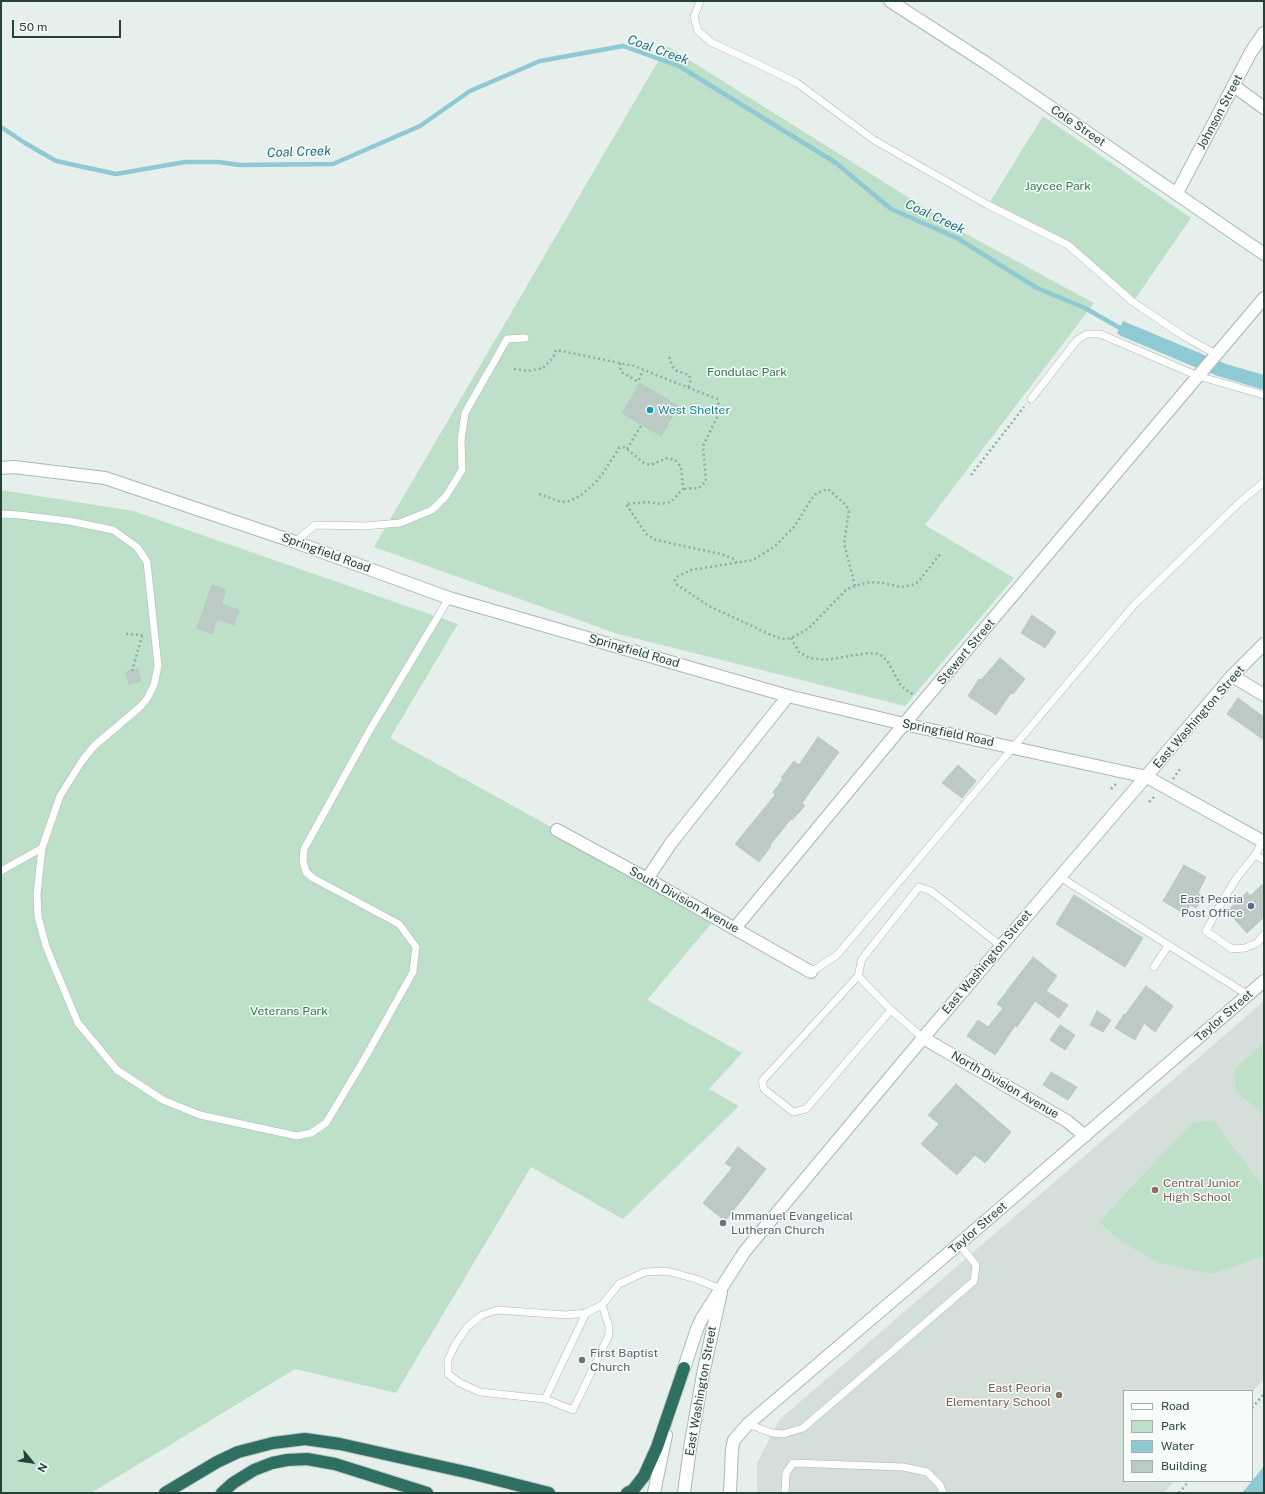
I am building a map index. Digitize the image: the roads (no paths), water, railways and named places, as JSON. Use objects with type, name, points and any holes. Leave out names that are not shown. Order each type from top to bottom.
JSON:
[{"type":"highway","points":[[627,1493],[633,1490],[644,1476],[657,1447],[684,1368]]},
{"type":"highway","points":[[165,1493],[217,1462],[238,1452],[273,1443],[305,1439],[340,1444],[470,1473],[549,1493]]},
{"type":"highway","points":[[222,1493],[233,1483],[254,1470],[280,1462],[308,1459],[335,1464],[427,1493]]},
{"type":"street","name":"Cole Street","points":[[890,1],[989,65],[1264,254]]},
{"type":"street","name":"Johnson Street","points":[[1177,193],[1251,52],[1264,33]]},
{"type":"street","points":[[1234,86],[1264,108]]},
{"type":"street","points":[[1216,354],[1264,298]]},
{"type":"street","name":"Stewart Street","points":[[734,928],[1216,354]]},
{"type":"street","name":"Springfield Road","points":[[1,468],[14,467],[104,478],[295,542],[449,598],[788,696],[904,724],[1147,776],[1263,841]]},
{"type":"street","name":"East Washington Street","points":[[654,1493],[670,1417],[684,1368],[702,1318],[744,1252],[1060,877],[1232,676],[1264,644]]},
{"type":"street","points":[[1232,676],[1264,695]]},
{"type":"street","points":[[647,879],[671,843],[788,696]]},
{"type":"street","name":"South Division Avenue","points":[[557,830],[811,972]]},
{"type":"street","name":"Taylor Street","points":[[733,1493],[732,1449],[734,1440],[748,1424],[1264,981]]},
{"type":"street","name":"North Division Avenue","points":[[923,1038],[1067,1122],[1085,1136]]},
{"type":"street","name":"East Washington Street","points":[[684,1493],[703,1374],[721,1289]]},
{"type":"lane","points":[[700,1],[694,17],[698,31],[711,42],[797,83],[874,140],[988,205],[1068,245],[1133,302],[1186,337],[1216,354]]},
{"type":"lane","points":[[1031,398],[1077,340],[1087,334],[1100,334],[1198,376],[1264,395]]},
{"type":"lane","points":[[295,542],[315,525],[364,526],[400,523],[432,510],[446,496],[462,470],[461,440],[465,413],[507,339],[525,338]]},
{"type":"lane","points":[[811,972],[837,955],[1133,606],[1240,502],[1264,482]]},
{"type":"lane","points":[[1,514],[62,520],[113,530],[137,547],[147,562],[156,633],[158,666],[154,685],[147,699],[140,707],[94,746],[82,761],[60,796],[42,848],[37,894],[38,917],[46,946],[78,1023],[117,1070],[163,1100],[200,1115],[297,1136],[311,1133],[326,1123],[414,972],[416,947],[400,924],[313,878],[306,872],[303,861],[304,849],[371,728],[449,598]]},
{"type":"lane","points":[[1263,841],[1255,855],[1238,876],[1224,898],[1206,931],[1232,949],[1245,948],[1257,943],[1264,934]]},
{"type":"lane","points":[[1,871],[42,848]]},
{"type":"lane","points":[[1255,855],[1264,860]]},
{"type":"lane","points":[[1060,877],[1248,995]]},
{"type":"lane","points":[[891,1010],[806,1109],[793,1112],[764,1089],[762,1081],[858,976],[862,959],[919,887],[931,891],[1001,946]]},
{"type":"lane","points":[[1154,967],[1168,946]]},
{"type":"lane","points":[[858,976],[891,1010],[923,1038]]},
{"type":"lane","points":[[748,1424],[772,1433],[784,1434],[803,1428],[974,1281],[976,1265],[959,1244]]},
{"type":"lane","points":[[602,1305],[609,1326],[609,1335],[573,1410],[545,1399],[480,1392],[460,1383],[448,1374],[448,1360],[455,1345],[467,1327],[482,1315],[497,1310],[566,1315],[586,1313],[602,1305],[619,1284],[645,1272],[667,1271],[696,1279],[721,1289]]},
{"type":"lane","points":[[545,1399],[586,1313]]},
{"type":"lane","points":[[785,1493],[786,1473],[793,1463],[904,1467],[927,1472],[940,1485],[943,1493]]},
{"type":"water","points":[[1123,321],[1226,364],[1264,375],[1264,390],[1218,376],[1121,336],[1117,333]]},
{"type":"water","points":[[1264,1466],[1264,1493],[1242,1493],[1251,1482],[1253,1482],[1253,1480]]},
{"type":"waterway","name":"Coal Creek","points":[[1,127],[56,161],[116,174],[185,162],[218,162],[240,165],[333,164],[420,126],[470,91],[540,61],[623,46],[679,66],[836,163],[891,209],[957,238],[1037,288],[1085,308],[1125,331]]},
{"type":"place","name":"West Shelter","points":[[650,410]]},
{"type":"place","name":"East Peoria Post Office","points":[[1251,906]]},
{"type":"place","name":"Central Junior High School","points":[[1155,1190]]},
{"type":"place","name":"Immanuel Evangelical Lutheran Church","points":[[723,1223]]},
{"type":"place","name":"First Baptist Church","points":[[582,1360]]},
{"type":"place","name":"East Peoria Elementary School","points":[[1059,1395]]},
{"type":"park label","name":"Jaycee Park","points":[[1058,186]]},
{"type":"park label","name":"Fondulac Park","points":[[747,372]]},
{"type":"park label","name":"Veterans Park","points":[[289,1011]]}]
